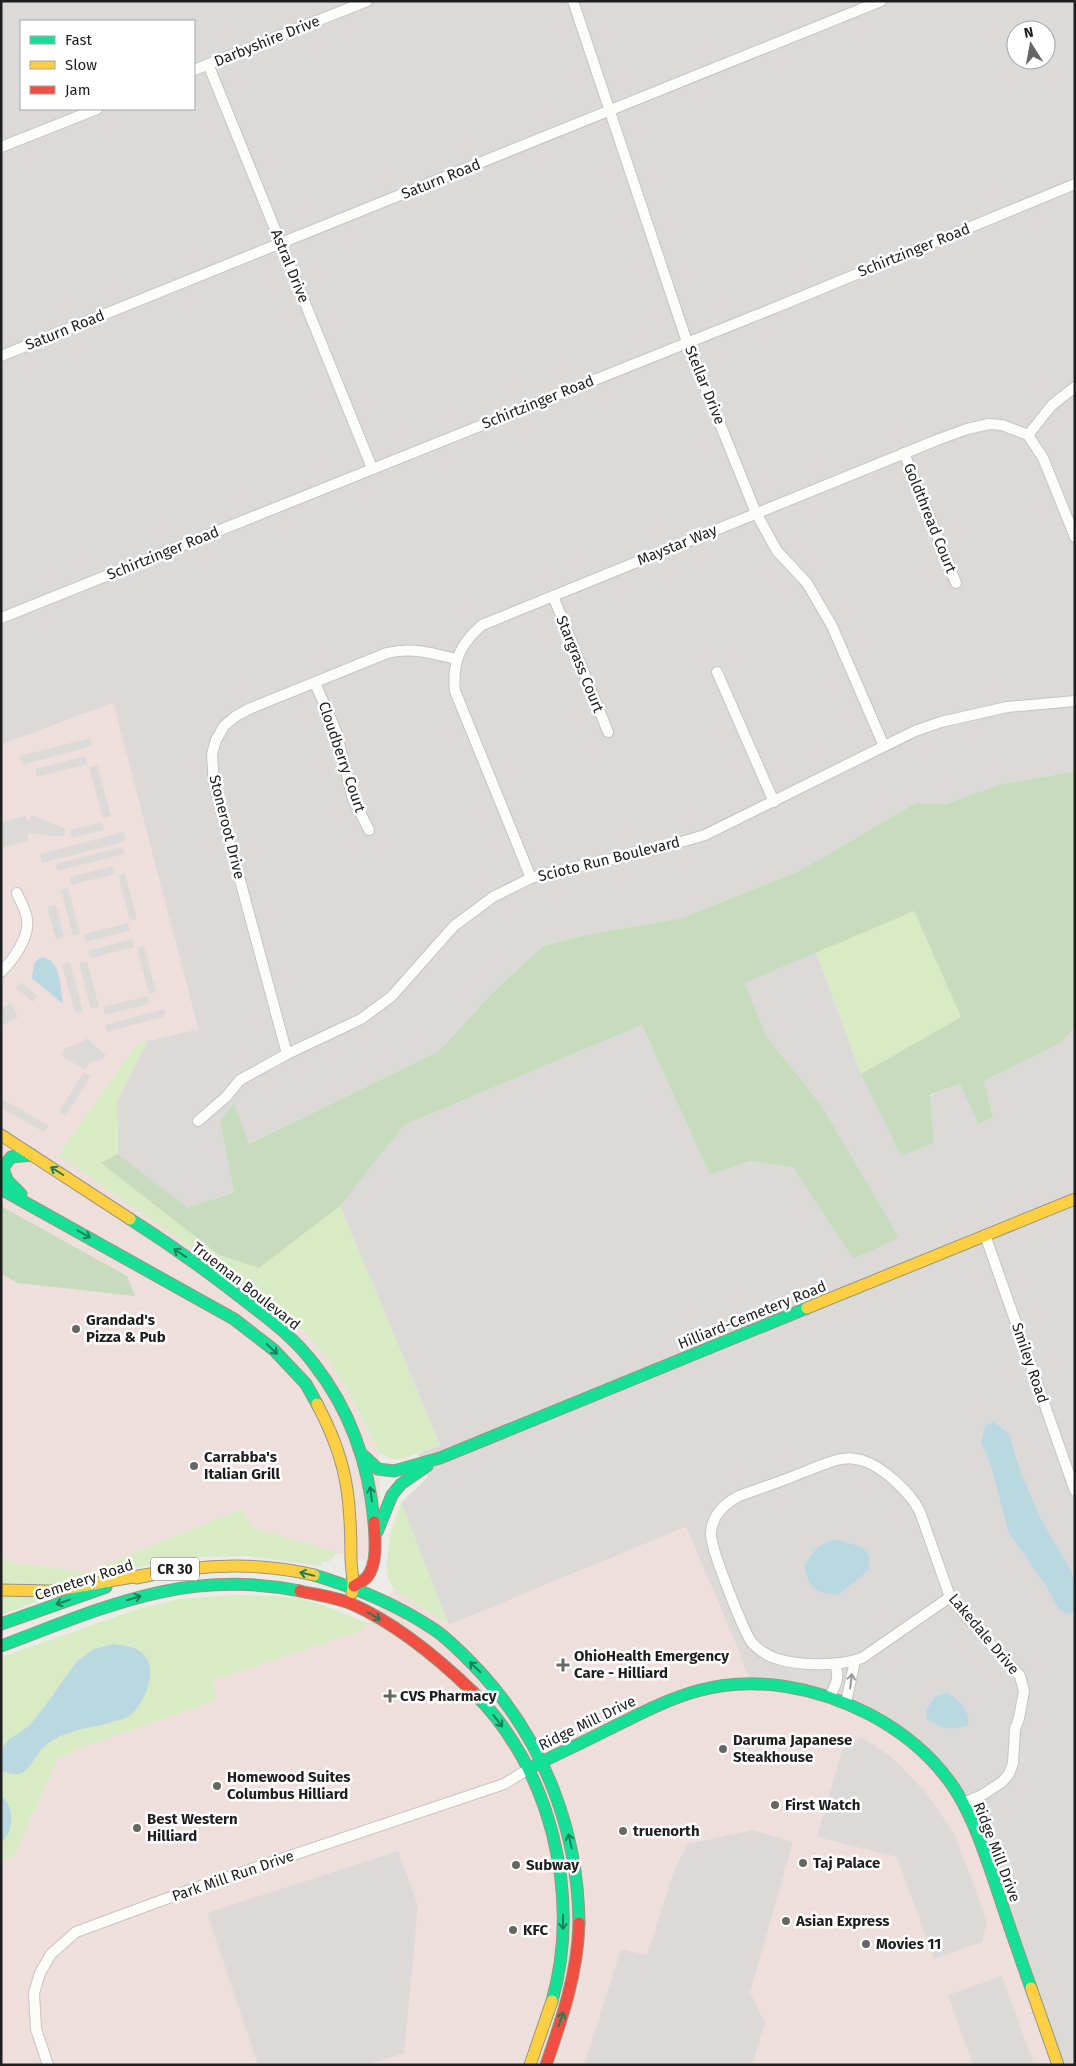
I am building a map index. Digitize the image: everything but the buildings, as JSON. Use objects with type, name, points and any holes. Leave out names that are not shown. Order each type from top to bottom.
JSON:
[{"type":"main road","name":"Trueman Boulevard","points":[[1,1135],[212,1274],[288,1336],[323,1375],[346,1415],[364,1456],[371,1489],[376,1534],[368,1577],[354,1586]]},
{"type":"main road","points":[[32,1155],[11,1157],[4,1164],[4,1174],[12,1187],[41,1210]]},
{"type":"main road","name":"Trueman Boulevard","points":[[1,1188],[234,1320],[274,1350],[306,1384],[330,1429],[345,1472],[352,1512],[351,1571],[354,1586],[350,1603]]},
{"type":"main road","name":"Hilliard-Cemetery Road","points":[[364,1456],[378,1469],[394,1471],[440,1458],[1075,1199]]},
{"type":"main road","points":[[234,1320],[248,1313],[261,1313]]},
{"type":"main road","name":"Hilliard-Cemetery Road","points":[[376,1534],[392,1495],[423,1468],[440,1458]]},
{"type":"main road","name":"Cemetery Road","points":[[1,1624],[117,1583],[150,1574],[206,1565],[251,1565],[292,1570],[354,1586],[384,1599],[440,1634],[488,1680],[522,1723],[543,1762],[565,1822],[572,1853],[579,1904],[576,1960],[568,1997],[546,2065]]},
{"type":"main road","points":[[1,1590],[52,1592],[150,1574]]},
{"type":"main road","name":"CR 30","points":[[1,1646],[122,1602],[189,1586],[231,1583],[271,1586],[350,1603]]},
{"type":"main road","points":[[350,1603],[373,1615],[433,1655],[476,1694],[508,1735],[530,1768],[539,1790],[561,1874],[563,1905],[562,1954],[553,1996],[530,2065]]},
{"type":"main road","name":"Ridge Mill Drive","points":[[530,1768],[648,1710],[698,1691],[744,1684],[789,1686],[830,1696],[846,1702],[888,1725],[913,1743],[942,1773],[963,1803],[982,1848],[1058,2065]]},
{"type":"street","name":"Darbyshire Drive","points":[[195,70],[367,1]]},
{"type":"street","name":"Stellar Drive","points":[[573,1],[688,342],[756,513],[778,551],[807,583],[832,626],[884,746]]},
{"type":"street","name":"Saturn Road","points":[[1,356],[881,1]]},
{"type":"street","name":"Astral Drive","points":[[208,64],[372,468]]},
{"type":"street","points":[[1,147],[94,110]]},
{"type":"street","name":"Schirtzinger Road","points":[[1,618],[1075,184]]},
{"type":"street","points":[[1075,387],[1052,405],[1028,435],[1042,458],[1075,537]]},
{"type":"street","name":"Maystar Way","points":[[456,658],[467,640],[482,625],[904,453],[978,425],[1002,424],[1028,435]]},
{"type":"street","name":"Goldthread Court","points":[[904,453],[956,583]]},
{"type":"street","name":"Stargrass Court","points":[[553,596],[608,732]]},
{"type":"street","name":"Stoneroot Drive","points":[[287,1054],[214,784],[212,754],[216,740],[224,726],[249,708],[387,653],[415,649],[456,658]]},
{"type":"street","points":[[456,658],[454,676],[460,705],[531,878]]},
{"type":"street","points":[[717,672],[774,802]]},
{"type":"street","name":"Cloudberry Court","points":[[315,683],[336,731],[353,799],[369,830]]},
{"type":"street","name":"Scioto Run Boulevard","points":[[198,1120],[226,1097],[240,1080],[287,1054],[361,1019],[390,997],[454,926],[493,897],[531,878],[676,844],[705,835],[915,731],[950,720],[1007,707],[1075,701]]},
{"type":"street","points":[[1,972],[15,955],[24,937],[27,924],[26,915],[17,893]]},
{"type":"street","name":"Smiley Road","points":[[985,1235],[1075,1491]]},
{"type":"street","name":"Lakedale Drive","points":[[835,1664],[806,1663],[772,1657],[753,1644],[719,1564],[711,1539],[714,1518],[722,1507],[739,1496],[835,1459],[843,1458],[867,1461],[880,1467],[916,1503],[950,1597],[984,1638],[1020,1676],[1024,1690],[1015,1729],[1013,1763],[1010,1774],[1002,1782],[982,1795],[963,1803]]},
{"type":"street","points":[[830,1696],[838,1681],[835,1664],[862,1658],[950,1597]]},
{"type":"street","points":[[846,1702],[855,1661]]},
{"type":"street","name":"Park Mill Run Drive","points":[[48,2065],[36,2028],[34,1993],[40,1973],[51,1954],[76,1932],[198,1887],[504,1784],[530,1768]]},
{"type":"shaded area","points":[[1,1],[1075,1],[1075,771],[998,785],[946,804],[916,803],[799,871],[682,918],[586,935],[543,946],[494,991],[439,1051],[248,1144],[234,1103],[220,1120],[235,1191],[188,1209],[118,1154],[117,1101],[148,1040],[198,1029],[113,703],[1,745]]},
{"type":"shaded area","points":[[113,703],[198,1029],[137,1044],[58,1155],[262,1297],[305,1333],[329,1360],[352,1398],[379,1453],[380,1501],[366,1561],[252,1528],[242,1509],[87,1572],[12,1562],[1,1556],[1,745]]},
{"type":"shaded area","points":[[90,738],[92,746],[22,765],[20,756]]},
{"type":"shaded area","points":[[86,756],[87,764],[37,777],[35,769]]},
{"type":"shaded area","points":[[97,765],[111,816],[103,818],[89,767]]},
{"type":"shaded area","points":[[32,815],[66,829],[63,837],[28,833],[28,841],[1,848],[1,822],[25,816],[29,823]]},
{"type":"shaded area","points":[[102,822],[104,830],[71,838],[70,830]]},
{"type":"shaded area","points":[[124,832],[126,841],[42,863],[40,854]]},
{"type":"shaded area","points":[[122,847],[125,854],[57,871],[56,864]]},
{"type":"shaded area","points":[[113,866],[115,874],[71,885],[69,877]]},
{"type":"shaded area","points":[[125,873],[137,919],[130,920],[118,875]]},
{"type":"shaded area","points":[[68,888],[80,934],[73,936],[61,890]]},
{"type":"shaded area","points":[[56,905],[64,937],[56,940],[47,907]]},
{"type":"shaded area","points":[[128,923],[130,931],[86,942],[84,934]]},
{"type":"shaded area","points":[[132,939],[134,947],[91,958],[88,951]]},
{"type":"shaded area","points":[[144,946],[156,992],[149,994],[137,948]]},
{"type":"shaded area","points":[[816,952],[861,1074],[901,1155],[934,1143],[930,1096],[960,1084],[980,1125],[993,1117],[984,1081],[1061,1043],[1075,1027],[1075,2065],[1058,2065],[750,1682],[686,1527],[449,1625],[401,1503],[428,1477],[418,1454],[440,1445],[340,1206],[404,1125],[642,1025],[710,1175],[750,1161],[793,1167],[853,1259],[898,1238],[821,1105],[767,1037],[743,983]]},
{"type":"shaded area","points":[[87,961],[99,1007],[91,1009],[79,963]]},
{"type":"shaded area","points":[[70,962],[83,1012],[75,1013],[62,964]]},
{"type":"shaded area","points":[[21,982],[37,996],[33,1002],[16,988]]},
{"type":"shaded area","points":[[147,996],[149,1004],[105,1015],[103,1007]]},
{"type":"shaded area","points":[[11,1003],[18,1017],[1,1026],[1,1009]]},
{"type":"shaded area","points":[[164,1009],[166,1016],[107,1032],[105,1025]]},
{"type":"shaded area","points":[[86,1038],[106,1055],[102,1059],[90,1063],[85,1070],[61,1055],[65,1048],[83,1042]]},
{"type":"shaded area","points":[[84,1072],[91,1076],[65,1116],[59,1112]]},
{"type":"shaded area","points":[[1,1099],[49,1126],[44,1132],[1,1108]]},
{"type":"shaded area","points":[[686,1527],[750,1682],[879,1717],[955,1792],[1058,2065],[1,2065],[1,1861],[14,1857],[57,1760],[75,1750],[217,1700],[212,1680],[361,1631],[394,1589],[449,1625]]},
{"type":"shaded area","points":[[861,1737],[894,1759],[927,1794],[955,1835],[987,1921],[982,1942],[934,1959],[897,1857],[817,1837],[842,1750]]},
{"type":"shaded area","points":[[753,1830],[793,1842],[750,1992],[765,2023],[752,2065],[584,2065],[621,1949],[647,1955],[675,1868],[688,1844]]},
{"type":"shaded area","points":[[398,1851],[418,1906],[404,2053],[366,2065],[258,2065],[207,1913]]},
{"type":"shaded area","points":[[1002,1976],[1034,2065],[973,2065],[948,1995]]},
{"type":"green space","points":[[1075,771],[1075,1027],[1061,1043],[984,1081],[993,1117],[979,1125],[960,1084],[930,1095],[934,1143],[901,1156],[861,1074],[961,1017],[914,911],[744,983],[767,1037],[821,1105],[899,1238],[853,1259],[793,1167],[750,1161],[710,1175],[642,1025],[404,1125],[340,1206],[259,1268],[219,1255],[101,1163],[118,1154],[188,1208],[234,1192],[220,1120],[234,1103],[249,1144],[439,1051],[494,991],[543,946],[586,935],[682,918],[799,871],[916,803],[946,804],[998,785]]},
{"type":"green space","points":[[914,911],[961,1017],[861,1074],[816,952]]},
{"type":"green space","points":[[148,1040],[117,1101],[118,1154],[102,1163],[219,1255],[259,1268],[340,1206],[440,1445],[402,1459],[391,1459],[379,1453],[352,1398],[329,1360],[305,1333],[262,1297],[58,1155],[137,1044]]},
{"type":"green space","points":[[1,1206],[127,1276],[135,1296],[18,1283],[1,1274]]},
{"type":"green space","points":[[401,1503],[449,1625],[394,1589],[388,1579],[386,1566],[391,1531]]},
{"type":"green space","points":[[242,1509],[253,1528],[338,1552],[330,1561],[322,1562],[321,1566],[248,1556],[197,1557],[144,1566],[67,1585],[1,1584],[1,1556],[12,1562],[87,1572]]},
{"type":"green space","points":[[1,1594],[45,1599],[1,1615]]},
{"type":"green space","points":[[235,1595],[277,1596],[301,1599],[326,1606],[367,1623],[361,1631],[213,1680],[217,1700],[75,1750],[57,1760],[14,1857],[1,1861],[1,1657],[138,1609],[180,1599]]},
{"type":"water","points":[[44,957],[50,960],[57,971],[63,1004],[32,978],[34,964],[39,958]]},
{"type":"water","points":[[993,1422],[1009,1434],[1019,1467],[1039,1516],[1071,1571],[1075,1584],[1075,1613],[1066,1614],[1059,1609],[1045,1584],[1009,1533],[989,1459],[981,1443],[985,1426]]},
{"type":"water","points":[[838,1540],[862,1547],[869,1555],[869,1570],[838,1595],[824,1593],[811,1585],[804,1567],[817,1548],[831,1541]]},
{"type":"water","points":[[114,1644],[139,1650],[149,1662],[150,1679],[148,1688],[135,1711],[124,1719],[73,1731],[57,1738],[43,1748],[29,1766],[18,1774],[11,1774],[1,1770],[1,1751],[8,1740],[29,1726],[77,1661],[94,1649]]},
{"type":"water","points":[[948,1693],[964,1707],[968,1715],[968,1726],[946,1728],[927,1719],[926,1710],[936,1696]]},
{"type":"water","points":[[1,1796],[9,1806],[12,1819],[9,1833],[1,1843]]},
{"type":"traffic: fast","points":[[21,1194],[7,1180],[3,1168],[11,1157],[32,1155]]},
{"type":"traffic: fast","points":[[1,1189],[234,1319],[274,1350],[306,1384],[317,1404]]},
{"type":"traffic: fast","points":[[130,1219],[234,1292],[283,1331],[307,1355],[338,1400],[356,1438],[368,1479],[374,1522]]},
{"type":"traffic: fast","points":[[364,1456],[378,1469],[394,1471],[440,1458],[807,1308]]},
{"type":"traffic: fast","points":[[377,1532],[392,1495],[401,1484],[427,1466]]},
{"type":"traffic: fast","points":[[314,1575],[377,1598],[435,1630],[448,1640],[482,1674],[504,1701],[540,1759],[564,1822],[577,1888],[579,1923]]},
{"type":"traffic: fast","points":[[1,1646],[111,1605],[183,1588],[220,1584],[259,1585],[300,1591]]},
{"type":"traffic: fast","points":[[1,1624],[106,1587]]},
{"type":"traffic: fast","points":[[532,1767],[662,1704],[697,1691],[719,1686],[741,1684],[785,1686],[828,1697],[849,1705],[882,1721],[906,1738],[928,1757],[956,1791],[980,1842],[1031,1988]]},
{"type":"traffic: fast","points":[[473,1692],[500,1723],[522,1758],[540,1796],[553,1836],[561,1878],[563,1920],[560,1961],[552,2001]]},
{"type":"traffic: slow","points":[[1,1135],[130,1219]]},
{"type":"traffic: slow","points":[[807,1308],[1075,1199]]},
{"type":"traffic: slow","points":[[317,1404],[335,1443],[345,1479],[350,1516],[352,1593]]},
{"type":"traffic: slow","points":[[137,1578],[203,1567],[226,1566],[270,1568],[314,1575]]},
{"type":"traffic: slow","points":[[1,1590],[52,1591],[150,1574]]},
{"type":"traffic: slow","points":[[1031,1988],[1058,2065]]},
{"type":"traffic: slow","points":[[530,2065],[552,2001]]},
{"type":"traffic: jam","points":[[354,1586],[371,1572],[375,1550],[374,1522]]},
{"type":"traffic: jam","points":[[300,1591],[352,1604],[385,1621],[431,1654],[473,1692]]},
{"type":"traffic: jam","points":[[546,2065],[563,2013],[572,1977],[576,1959],[579,1923]]},
{"type":"place","name":"Grandad's Pizza & Pub","points":[[76,1329]]},
{"type":"place","name":"Carrabba's Italian Grill","points":[[194,1466]]},
{"type":"place","name":"OhioHealth Emergency Care - Hilliard","points":[[563,1665]]},
{"type":"place","name":"CVS Pharmacy","points":[[390,1696]]},
{"type":"place","name":"Daruma Japanese Steakhouse","points":[[723,1749]]},
{"type":"place","name":"Homewood Suites Columbus Hilliard","points":[[217,1786]]},
{"type":"place","name":"First Watch","points":[[775,1805]]},
{"type":"place","name":"Best Western Hilliard","points":[[137,1828]]},
{"type":"place","name":"truenorth","points":[[623,1831]]},
{"type":"place","name":"Taj Palace","points":[[803,1863]]},
{"type":"place","name":"Subway","points":[[516,1865]]},
{"type":"place","name":"Asian Express","points":[[786,1921]]},
{"type":"place","name":"KFC","points":[[513,1930]]},
{"type":"place","name":"Movies 11","points":[[866,1944]]}]
